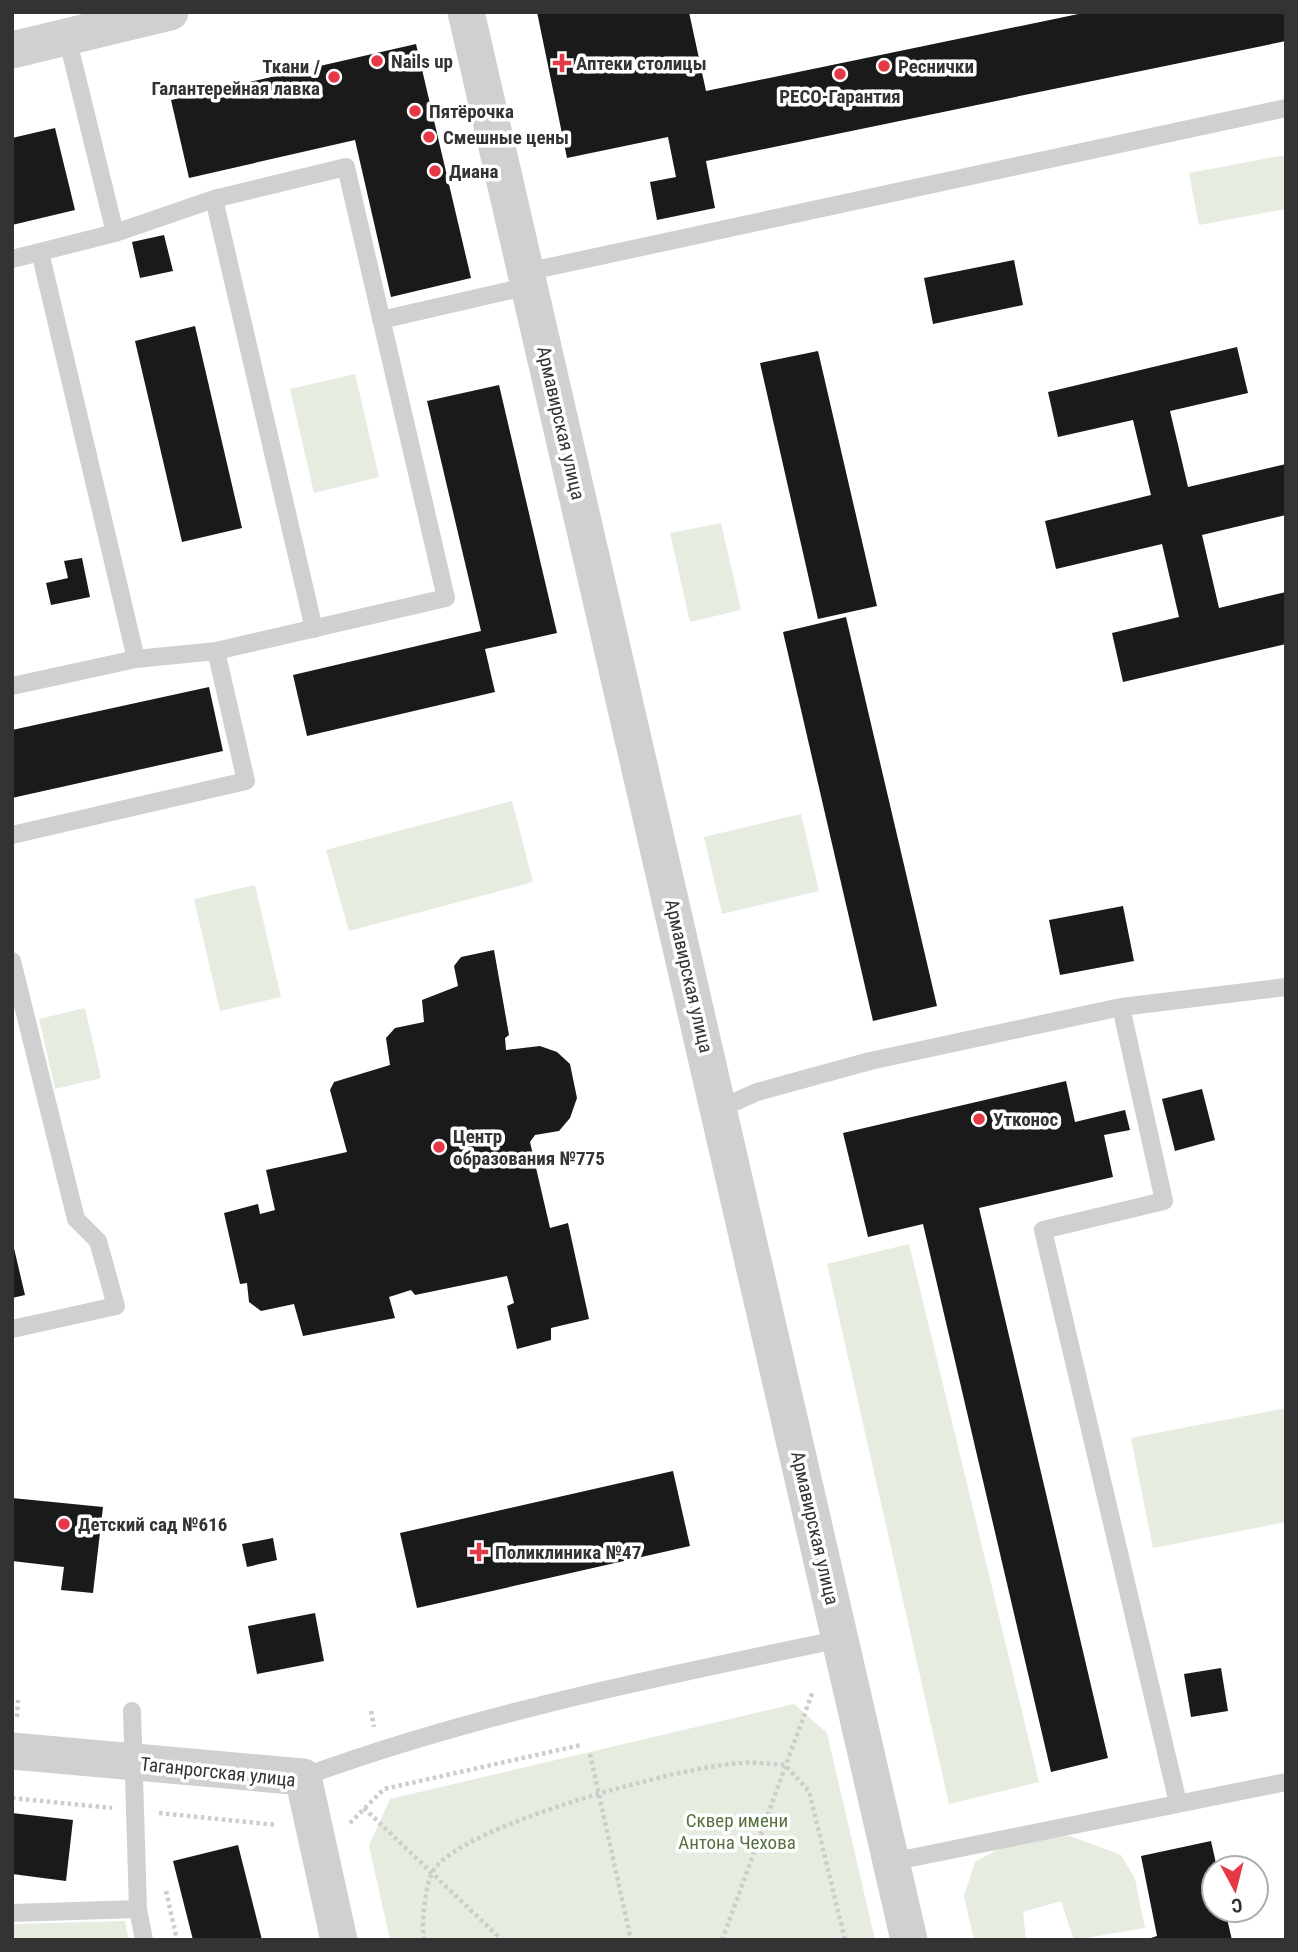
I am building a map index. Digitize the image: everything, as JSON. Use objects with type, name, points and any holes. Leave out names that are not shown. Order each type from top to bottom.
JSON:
[{"type":"street","points":[[12,50],[170,12]]},
{"type":"street","name":"Армавирская улица","points":[[466,12],[909,1940]]},
{"type":"street","name":"Таганрогская улица","points":[[12,1751],[303,1777],[339,1940]]},
{"type":"lane","points":[[67,37],[116,233]]},
{"type":"lane","points":[[382,320],[528,279],[1286,108]]},
{"type":"lane","points":[[12,259],[116,233],[214,199],[346,167],[446,598],[216,651],[136,659],[12,686]]},
{"type":"lane","points":[[214,199],[314,629]]},
{"type":"lane","points":[[40,252],[136,659]]},
{"type":"lane","points":[[12,835],[246,781],[216,651]]},
{"type":"lane","points":[[12,961],[76,1219],[98,1241],[116,1306],[12,1329]]},
{"type":"lane","points":[[719,1109],[757,1092],[870,1061],[1121,1007],[1286,987]]},
{"type":"lane","points":[[1121,1007],[1164,1201],[1043,1230],[1178,1803]]},
{"type":"lane","points":[[303,1777],[378,1749],[569,1698],[841,1639]]},
{"type":"lane","points":[[132,1711],[138,1909],[144,1940]]},
{"type":"lane","points":[[891,1861],[1286,1782]]},
{"type":"lane","points":[[12,1913],[138,1909]]},
{"type":"path","points":[[722,1940],[785,1765],[814,1694],[802,1647]]},
{"type":"path","points":[[502,1940],[364,1808],[384,1789],[581,1745]]},
{"type":"path","points":[[590,1754],[631,1940]]},
{"type":"path","points":[[424,1940],[421,1928],[432,1872],[451,1853],[495,1829],[599,1796],[686,1771],[742,1763],[785,1765],[809,1791],[845,1940]]},
{"type":"green space","points":[[1286,155],[1286,209],[1199,225],[1189,173]]},
{"type":"green space","points":[[355,374],[379,477],[314,493],[290,389]]},
{"type":"green space","points":[[721,523],[741,610],[690,622],[670,533]]},
{"type":"green space","points":[[512,801],[533,882],[349,931],[326,850]]},
{"type":"green space","points":[[801,814],[819,891],[722,914],[704,837]]},
{"type":"green space","points":[[255,885],[281,997],[220,1011],[194,899]]},
{"type":"green space","points":[[85,1008],[101,1078],[55,1089],[39,1019]]},
{"type":"green space","points":[[909,1244],[1039,1782],[949,1804],[827,1264]]},
{"type":"green space","points":[[1286,1408],[1286,1522],[1153,1548],[1131,1438]]},
{"type":"green space","name":"Сквер имени Антона Чехова","points":[[794,1704],[827,1733],[875,1940],[390,1940],[369,1846],[390,1799]]},
{"type":"green space","points":[[1070,1836],[1121,1855],[1135,1879],[1145,1928],[1074,1940],[1061,1901],[1023,1912],[1026,1940],[974,1940],[964,1896],[975,1862],[1014,1841]]},
{"type":"green space","points":[[125,1921],[129,1940],[12,1940],[12,1924]]},
{"type":"building","points":[[537,12],[689,12],[706,91],[1088,12],[1286,12],[1286,41],[706,161],[715,208],[657,220],[650,182],[676,177],[668,137],[567,158]]},
{"type":"building","points":[[416,44],[471,278],[391,297],[355,140],[189,178],[171,100]]},
{"type":"building","points":[[55,128],[75,210],[12,225],[12,138]]},
{"type":"building","points":[[164,235],[173,271],[140,278],[132,242]]},
{"type":"building","points":[[1014,260],[1023,305],[933,324],[924,278]]},
{"type":"building","points":[[195,326],[242,528],[182,542],[135,341]]},
{"type":"building","points":[[1237,347],[1248,393],[1170,411],[1188,487],[1286,464],[1286,515],[1202,535],[1219,608],[1286,592],[1286,644],[1123,682],[1112,633],[1179,617],[1162,544],[1056,569],[1045,521],[1151,495],[1133,420],[1058,437],[1048,392]]},
{"type":"building","points":[[818,351],[877,606],[818,619],[760,363]]},
{"type":"building","points":[[499,385],[557,633],[485,649],[495,692],[307,736],[293,675],[481,631],[427,401]]},
{"type":"building","points":[[82,558],[90,597],[51,605],[46,583],[68,578],[64,561]]},
{"type":"building","points":[[846,617],[937,1006],[873,1021],[783,632]]},
{"type":"building","points":[[209,687],[223,751],[12,798],[12,730]]},
{"type":"building","points":[[1123,906],[1134,961],[1060,975],[1049,920]]},
{"type":"building","name":"Центр образования №775","points":[[494,950],[509,1035],[505,1038],[506,1050],[540,1046],[557,1052],[570,1064],[577,1098],[570,1118],[559,1131],[535,1135],[530,1142],[550,1228],[568,1223],[589,1319],[551,1328],[551,1340],[517,1349],[507,1306],[514,1303],[507,1276],[415,1295],[411,1290],[389,1297],[395,1318],[303,1336],[294,1304],[261,1311],[249,1302],[247,1283],[240,1284],[224,1213],[258,1204],[260,1214],[275,1210],[266,1170],[347,1152],[330,1090],[334,1082],[390,1065],[386,1038],[395,1028],[424,1022],[422,1000],[458,986],[454,966],[461,957]]},
{"type":"building","points":[[1066,1081],[1075,1122],[1125,1110],[1130,1130],[1104,1135],[1113,1177],[979,1208],[1108,1758],[1051,1772],[923,1224],[868,1237],[843,1133]]},
{"type":"building","points":[[1202,1089],[1215,1140],[1175,1151],[1162,1099]]},
{"type":"building","points":[[12,1245],[25,1295],[12,1298]]},
{"type":"building","points":[[673,1471],[690,1546],[417,1608],[400,1533]]},
{"type":"building","points":[[12,1498],[103,1507],[93,1593],[61,1590],[64,1567],[12,1561]]},
{"type":"building","points":[[273,1538],[277,1560],[247,1567],[242,1544]]},
{"type":"building","points":[[315,1613],[324,1661],[257,1674],[248,1626]]},
{"type":"building","points":[[1221,1668],[1228,1711],[1191,1717],[1184,1674]]},
{"type":"building","points":[[12,1813],[73,1820],[66,1881],[12,1874]]},
{"type":"building","points":[[1211,1841],[1214,1854],[1200,1854],[1200,1924],[1228,1924],[1232,1940],[1145,1940],[1157,1936],[1141,1856]]},
{"type":"building","points":[[238,1845],[262,1940],[193,1940],[173,1861]]},
{"type":"place","name":"Nails up","points":[[377,61]]},
{"type":"place","name":"Аптеки столицы","points":[[562,63]]},
{"type":"place","name":"Реснички","points":[[884,66]]},
{"type":"place","name":"РЕСО-Гарантия","points":[[840,74]]},
{"type":"place","name":"Ткани / Галантерейная лавка","points":[[334,77]]},
{"type":"place","name":"Пятёрочка","points":[[415,111]]},
{"type":"place","name":"Смешные цены","points":[[429,137]]},
{"type":"place","name":"Диана","points":[[435,171]]},
{"type":"place","name":"Утконос","points":[[979,1119]]},
{"type":"place","name":"Центр образования №775","points":[[439,1147]]},
{"type":"place","name":"Детский сад №616","points":[[64,1524]]},
{"type":"place","name":"Поликлиника №47","points":[[479,1552]]}]
